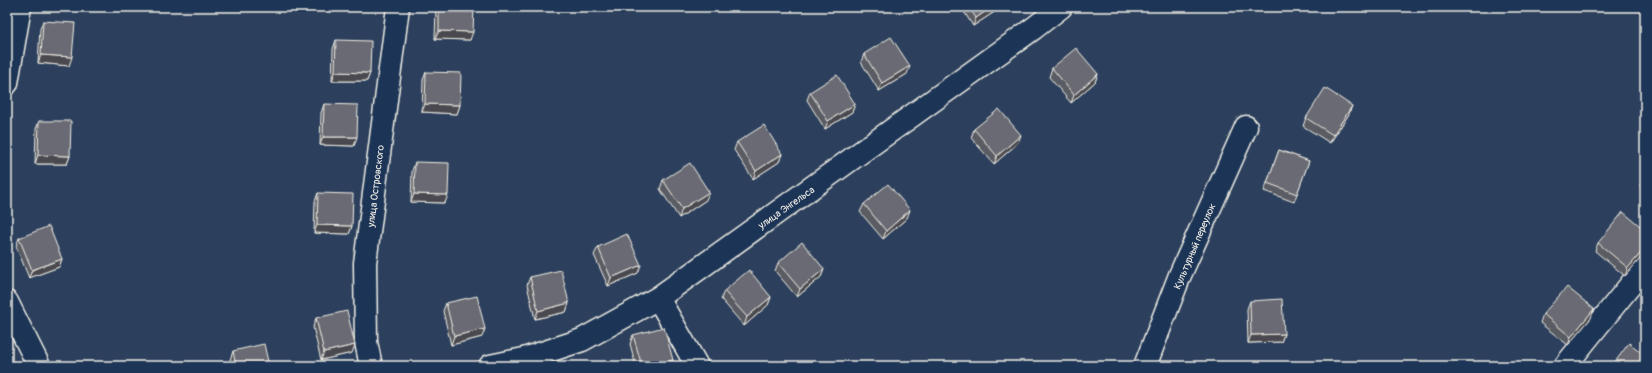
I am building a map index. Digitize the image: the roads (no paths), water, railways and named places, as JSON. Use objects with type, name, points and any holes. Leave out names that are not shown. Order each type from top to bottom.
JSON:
[{"type":"street","points":[[7,83],[20,7]]},
{"type":"street","name":"улица Островского","points":[[371,366],[366,342],[365,263],[398,7]]},
{"type":"street","name":"улица Энгельса","points":[[490,366],[524,359],[582,340],[658,298],[1034,28],[1061,7]]},
{"type":"street","name":"Культурный переулок","points":[[1145,366],[1180,275],[1246,128]]},
{"type":"street","points":[[1565,366],[1645,267]]},
{"type":"street","points":[[658,298],[697,366]]},
{"type":"street","points":[[7,302],[39,366]]}]
